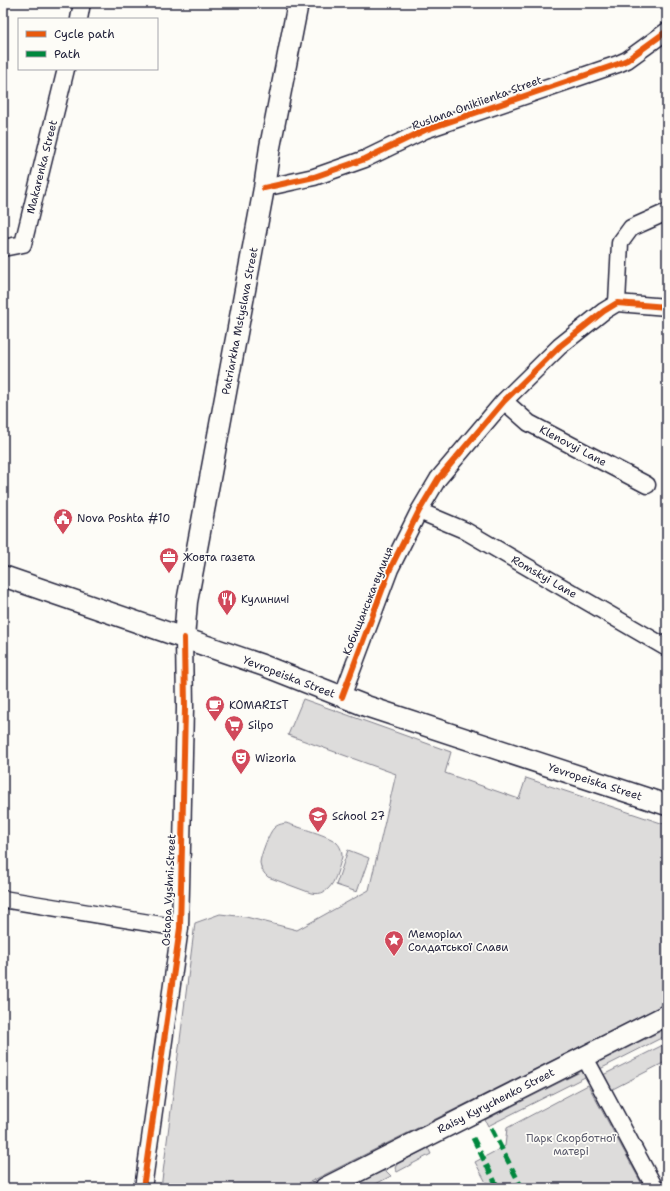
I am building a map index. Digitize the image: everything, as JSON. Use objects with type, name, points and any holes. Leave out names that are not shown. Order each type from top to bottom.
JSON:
[{"type":"main road","name":"Patriarkha Mstyslava Street","points":[[184,638],[186,602],[298,3]]},
{"type":"main road","name":"Yevropeiska Street","points":[[3,576],[262,665],[373,709],[667,805]]},
{"type":"main road","name":"Raisy Kyrychenko Street","points":[[325,1188],[667,1015]]},
{"type":"street","points":[[78,18],[82,3]]},
{"type":"street","name":"Ruslana Onikiienka Street","points":[[264,188],[314,177],[365,159],[425,130],[618,64],[627,60],[667,31]]},
{"type":"street","name":"Makarenka Street","points":[[3,248],[23,244],[66,70]]},
{"type":"street","points":[[667,212],[631,228],[620,243],[617,303],[667,307]]},
{"type":"street","name":"Кобищанська вулиця","points":[[342,697],[390,569],[419,511],[438,479],[504,401],[560,346],[604,311],[617,303]]},
{"type":"street","name":"Klenovyi Lane","points":[[504,401],[529,423],[647,485]]},
{"type":"street","name":"Romskyi Lane","points":[[419,511],[464,530],[667,648]]},
{"type":"street","name":"Ostapa Vyshni Street","points":[[143,1188],[180,928],[185,708],[184,638]]},
{"type":"street","points":[[3,899],[180,928]]},
{"type":"street","points":[[584,1056],[655,1188]]},
{"type":"green space","points":[[303,699],[451,752],[445,773],[519,799],[526,778],[667,825],[667,904],[664,906],[667,912],[667,1003],[298,1188],[161,1188],[195,923],[220,914],[246,917],[297,930],[369,890],[396,774],[288,735]]},
{"type":"green space","points":[[286,823],[328,837],[334,840],[339,846],[342,857],[338,870],[333,882],[324,892],[318,894],[311,893],[268,877],[263,871],[260,865],[260,860],[270,834],[272,830],[280,824]]},
{"type":"green space","points":[[348,850],[369,858],[357,892],[336,885]]},
{"type":"green space","points":[[667,1028],[667,1035],[598,1070],[595,1064]]},
{"type":"green space","points":[[667,1043],[667,1061],[609,1091],[601,1076]]},
{"type":"green space","points":[[584,1070],[587,1076],[488,1126],[485,1120]]},
{"type":"green space","name":"Парк Скорботної матері","points":[[588,1085],[644,1188],[489,1188],[475,1162],[505,1146],[507,1128]]},
{"type":"green space","points":[[428,1148],[431,1154],[397,1172],[395,1168],[397,1164]]},
{"type":"green space","points":[[382,1171],[386,1171],[391,1176],[368,1188],[348,1188]]},
{"type":"marked path","points":[[491,1128],[522,1188]]},
{"type":"marked path","points":[[473,1138],[498,1188]]},
{"type":"cycle path","points":[[264,188],[314,177],[365,159],[425,130],[618,64],[627,60],[667,31]]},
{"type":"cycle path","points":[[342,697],[390,569],[419,511],[438,479],[504,401],[560,346],[604,311],[617,303],[667,307]]},
{"type":"cycle path","points":[[143,1188],[180,928],[185,708],[184,638]]},
{"type":"place","name":"Nova Poshta #10","points":[[63,535]]},
{"type":"place","name":"Жовта газета","points":[[169,574]]},
{"type":"place","name":"Кулиничі","points":[[227,616]]},
{"type":"place","name":"KOMARIST","points":[[215,722]]},
{"type":"place","name":"Silpo","points":[[234,742]]},
{"type":"place","name":"Wizoria","points":[[241,775]]},
{"type":"place","name":"School 27","points":[[318,833]]},
{"type":"place","name":"Меморіал Солдатської Слави","points":[[394,957]]}]
